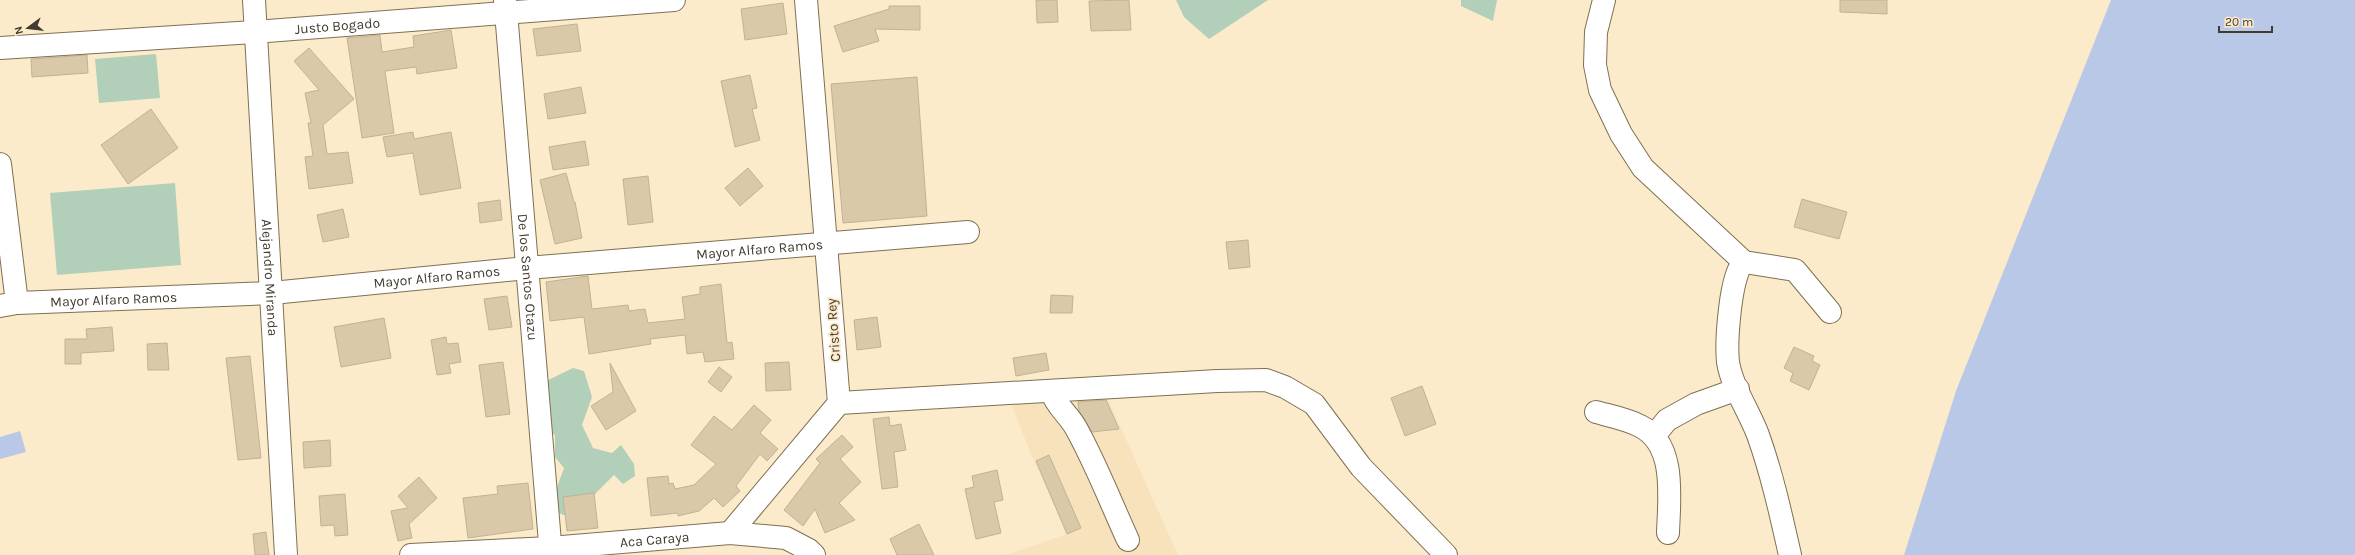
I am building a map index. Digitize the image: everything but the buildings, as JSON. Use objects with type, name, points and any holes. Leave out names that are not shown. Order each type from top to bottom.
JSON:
[{"type":"street","name":"Alejandro Miranda","points":[[254,0],[254,32],[272,293],[286,555]]},
{"type":"street","name":"Justo Bogado","points":[[0,48],[254,32],[506,6],[674,0]]},
{"type":"street","name":"Cristo Rey","points":[[806,0],[839,404]]},
{"type":"street","points":[[1604,0],[1596,32],[1595,65],[1600,90],[1621,134],[1643,168],[1744,262],[1795,270],[1830,312]]},
{"type":"street","name":"De los Santos Otazu","points":[[506,6],[551,552]]},
{"type":"street","points":[[0,164],[8,305]]},
{"type":"street","name":"Mayor Alfaro Ramos","points":[[8,305],[272,293],[527,268],[827,245],[968,232]]},
{"type":"street","points":[[1744,262],[1739,266],[1736,275],[1728,334],[1728,362],[1758,434],[1773,482],[1790,555]]},
{"type":"street","points":[[730,533],[839,404],[1217,381],[1266,380],[1285,387],[1314,404],[1361,467],[1446,555]]},
{"type":"street","points":[[1654,436],[1667,420],[1696,404],[1738,389]]},
{"type":"street","points":[[1051,391],[1057,404],[1072,420],[1082,438],[1128,540]]},
{"type":"street","points":[[1596,412],[1640,426],[1654,436],[1664,451],[1668,470],[1668,533]]},
{"type":"street","points":[[730,533],[786,538],[809,550],[814,555]]},
{"type":"street","name":"Aca Caraya","points":[[411,555],[551,552],[730,533]]},
{"type":"shaded area","points":[[1104,390],[1178,555],[1006,555],[1067,534],[1030,452],[1010,400]]},
{"type":"green space","points":[[1176,0],[1268,0],[1209,39],[1184,17]]},
{"type":"green space","points":[[1461,0],[1497,0],[1493,21],[1461,6]]},
{"type":"green space","points":[[156,54],[160,98],[99,103],[95,59]]},
{"type":"green space","points":[[175,183],[181,265],[57,275],[50,193]]},
{"type":"green space","points":[[573,368],[584,371],[592,397],[582,425],[593,448],[612,453],[621,445],[634,464],[635,476],[623,484],[614,475],[583,506],[581,522],[549,509],[564,468],[555,457],[555,435],[544,428],[542,383]]},
{"type":"water","points":[[2111,0],[2355,0],[2355,555],[1904,555],[1956,391]]},
{"type":"water","points":[[20,431],[26,452],[0,459],[0,437]]}]
